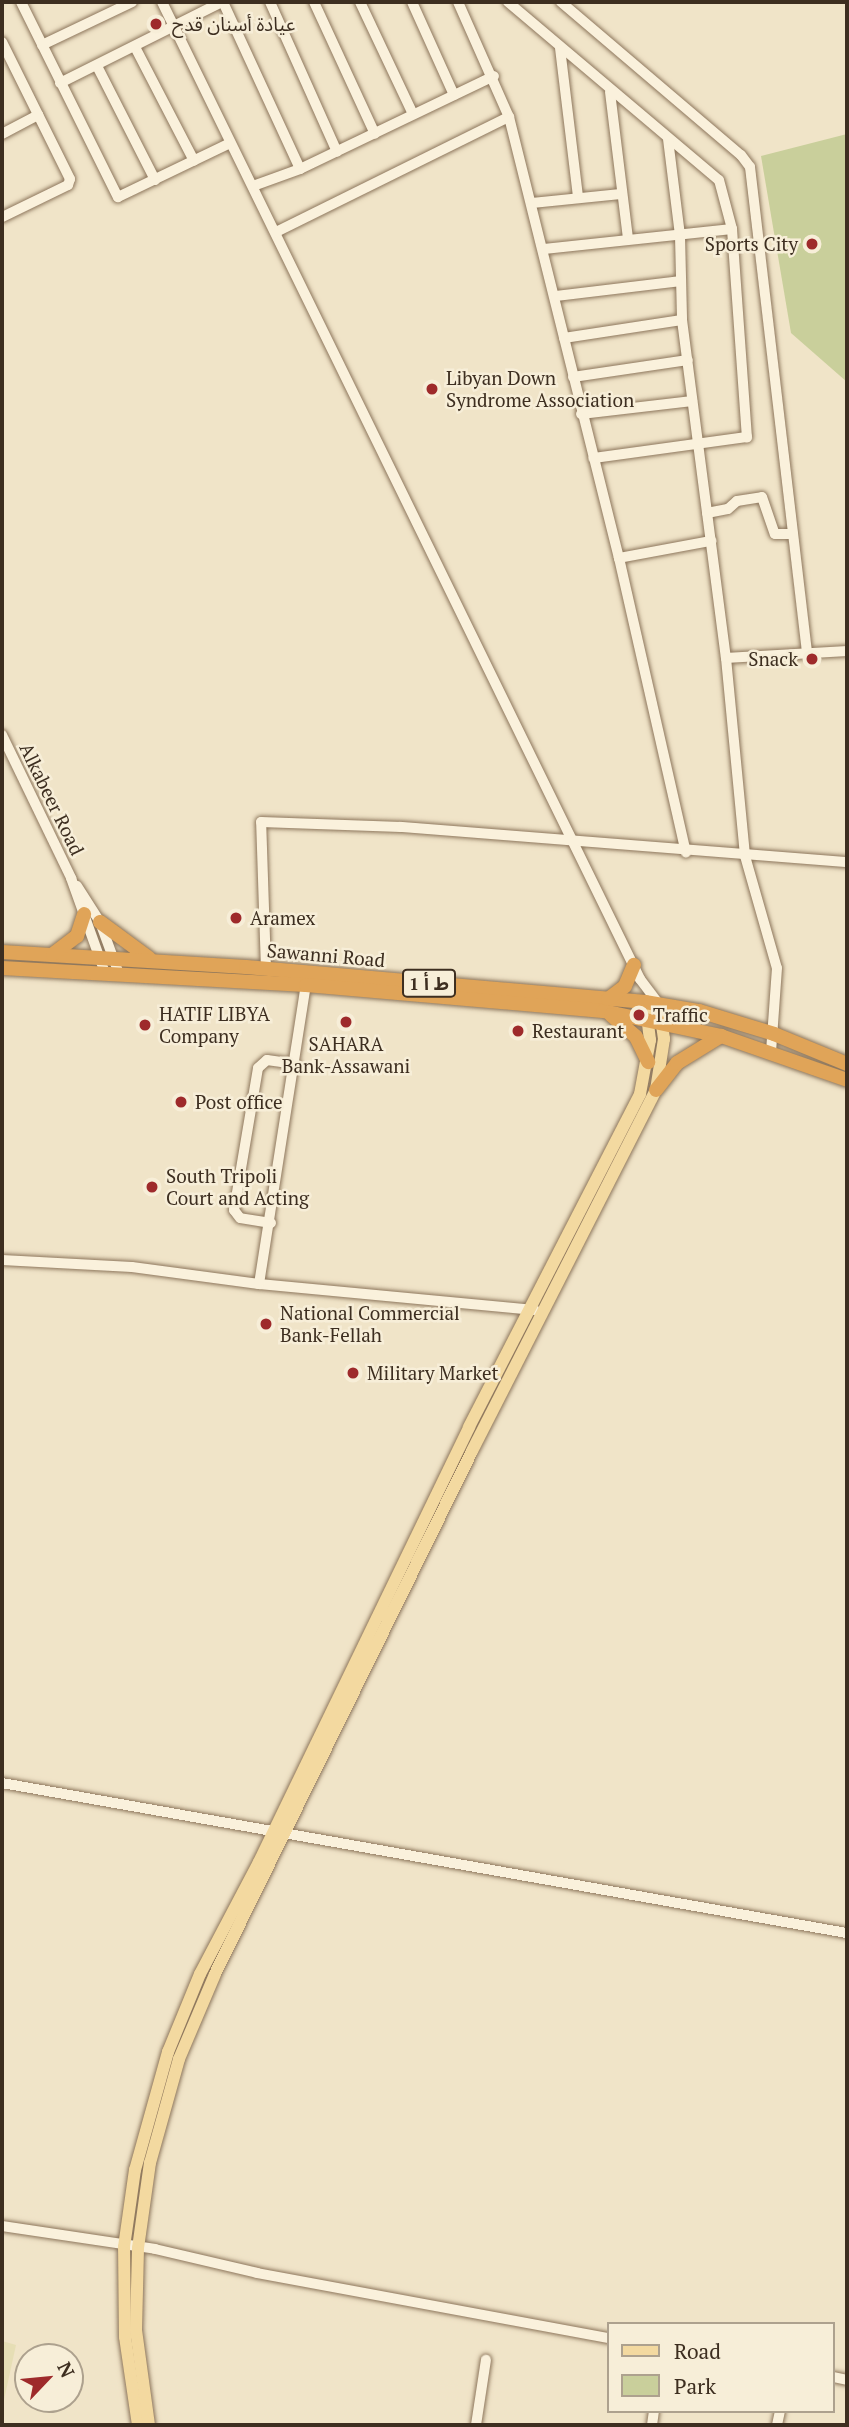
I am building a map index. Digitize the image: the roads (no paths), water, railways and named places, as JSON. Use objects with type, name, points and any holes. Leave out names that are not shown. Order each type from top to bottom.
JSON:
[{"type":"highway","points":[[50,956],[70,945],[84,914]]},
{"type":"highway","points":[[100,922],[157,962]]},
{"type":"highway","name":"Sawanni Road","points":[[2,952],[266,969],[605,1005],[771,1051],[847,1080]]},
{"type":"highway","name":"Sawanni Road","points":[[2,968],[605,1005],[652,1003],[774,1034],[847,1064]]},
{"type":"highway","points":[[637,972],[605,1005],[636,1037],[648,1062]]},
{"type":"highway","points":[[656,1090],[684,1057],[721,1036]]},
{"type":"main road","points":[[149,2425],[136,2330],[138,2248],[150,2163],[179,2059],[279,1833],[528,1310],[640,1094],[648,1062],[648,1019],[652,1003]]},
{"type":"main road","points":[[138,2425],[125,2337],[124,2247],[135,2170],[168,2052],[200,1974],[279,1833],[656,1090],[663,1057],[664,1021],[652,1003]]},
{"type":"street","points":[[41,44],[132,2]]},
{"type":"street","points":[[162,2],[576,842],[652,1003]]},
{"type":"street","points":[[60,83],[222,2],[300,169]]},
{"type":"street","points":[[270,2],[337,152]]},
{"type":"street","points":[[314,2],[375,134]]},
{"type":"street","points":[[360,2],[413,114]]},
{"type":"street","points":[[412,2],[454,95]]},
{"type":"street","points":[[458,2],[494,76],[509,117],[532,202],[556,296],[581,414],[620,558],[686,852]]},
{"type":"street","points":[[508,2],[610,92],[721,183],[732,229],[749,434],[743,440],[593,458]]},
{"type":"street","points":[[561,2],[741,155],[750,167],[807,650]]},
{"type":"street","points":[[24,3],[41,44],[117,197],[230,143]]},
{"type":"street","points":[[2,43],[70,182],[2,217]]},
{"type":"street","points":[[135,47],[194,161]]},
{"type":"street","points":[[560,48],[578,197]]},
{"type":"street","points":[[97,66],[155,180]]},
{"type":"street","points":[[253,186],[300,169],[494,76]]},
{"type":"street","points":[[610,92],[628,238]]},
{"type":"street","points":[[2,134],[38,115]]},
{"type":"street","points":[[276,232],[509,117]]},
{"type":"street","points":[[668,139],[680,236],[682,320],[726,658],[746,856],[776,968],[771,1051]]},
{"type":"street","points":[[532,202],[621,194]]},
{"type":"street","points":[[544,250],[628,238],[680,236],[732,229]]},
{"type":"street","points":[[556,296],[681,281]]},
{"type":"street","points":[[564,338],[682,320]]},
{"type":"street","points":[[573,377],[688,360]]},
{"type":"street","points":[[581,414],[692,401]]},
{"type":"street","points":[[707,513],[728,509],[737,501],[762,497],[775,534],[793,534]]},
{"type":"street","points":[[620,558],[711,541]]},
{"type":"street","points":[[726,658],[807,650],[847,651]]},
{"type":"street","name":"Alkabeer Road","points":[[2,735],[71,878],[84,914],[107,957]]},
{"type":"street","points":[[266,969],[261,822],[401,827],[686,852],[847,862]]},
{"type":"street","name":"Alkabeer Road","points":[[71,878],[100,922],[112,973]]},
{"type":"street","points":[[259,1284],[296,1064],[306,985]]},
{"type":"street","points":[[271,1223],[240,1218],[234,1210],[258,1068],[267,1060],[296,1064]]},
{"type":"street","points":[[2,1260],[132,1267],[259,1284],[544,1310]]},
{"type":"street","points":[[2,1783],[847,1933]]},
{"type":"street","points":[[2,2226],[138,2248],[608,2338]]},
{"type":"street","points":[[476,2425],[486,2360]]},
{"type":"place","name":"عيادة أسنان قدح","points":[[156,24]]},
{"type":"place","name":"Sports City","points":[[812,244]]},
{"type":"place","name":"Libyan Down Syndrome Association","points":[[432,389]]},
{"type":"place","name":"Snack","points":[[812,659]]},
{"type":"place","name":"Aramex","points":[[236,918]]},
{"type":"place","name":"Traffic","points":[[639,1015]]},
{"type":"place","name":"SAHARA Bank-Assawani","points":[[346,1022]]},
{"type":"place","name":"HATIF LIBYA Company","points":[[145,1025]]},
{"type":"place","name":"Restaurant","points":[[518,1031]]},
{"type":"place","name":"Post office","points":[[181,1102]]},
{"type":"place","name":"South Tripoli Court and Acting","points":[[152,1187]]},
{"type":"place","name":"National Commercial Bank-Fellah","points":[[266,1324]]},
{"type":"place","name":"Military Market","points":[[353,1373]]}]
